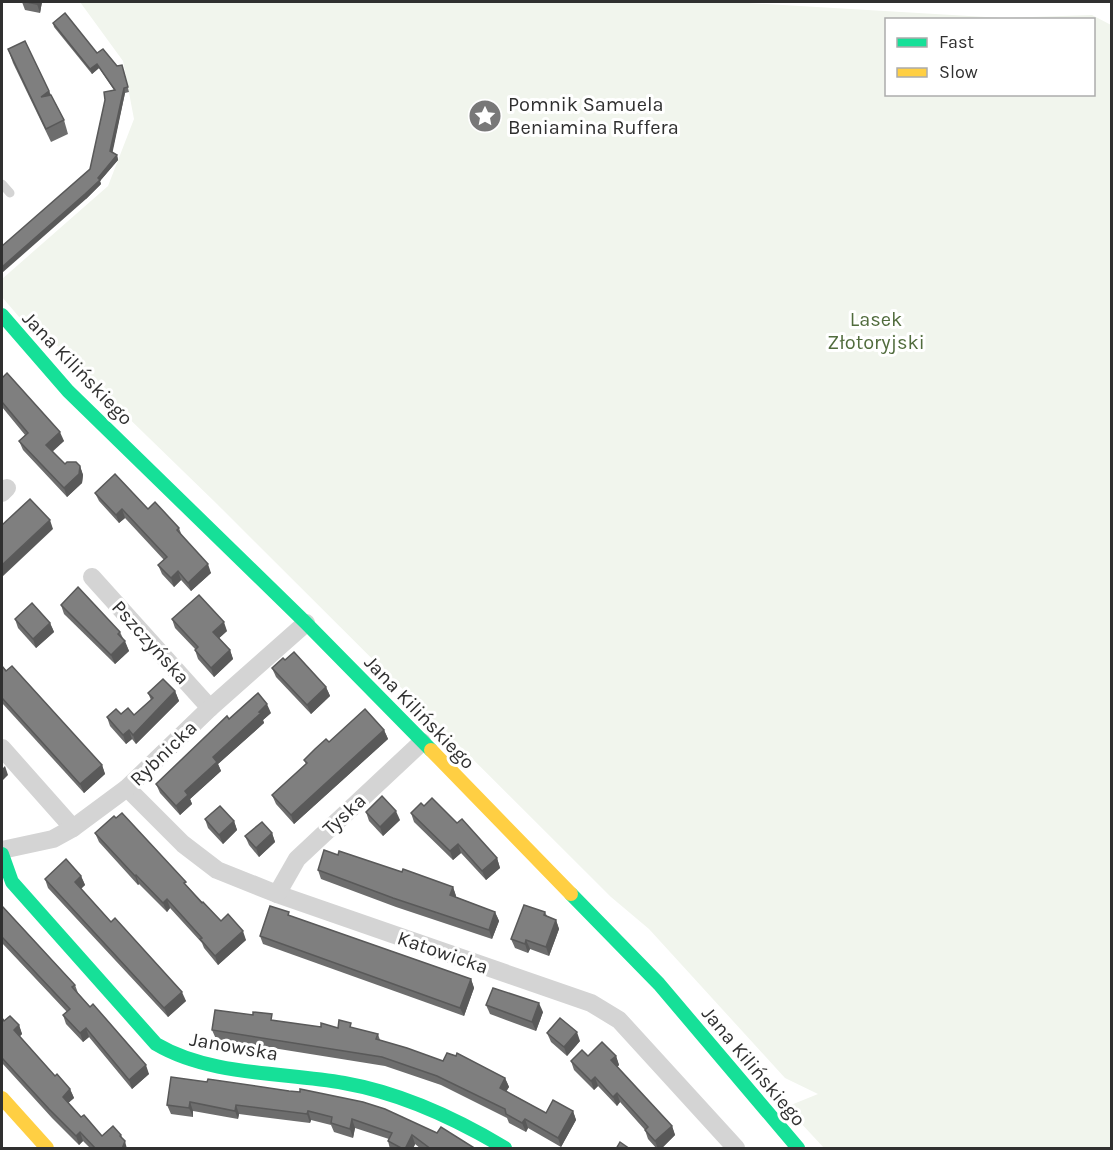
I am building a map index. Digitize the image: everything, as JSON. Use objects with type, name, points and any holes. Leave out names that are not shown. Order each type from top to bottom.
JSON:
[{"type":"street","name":"Jana Kilińskiego","points":[[2,315],[68,391],[306,623],[659,984],[798,1149]]},
{"type":"street","name":"Pszczyńska","points":[[92,577],[210,708]]},
{"type":"street","name":"Rybnicka","points":[[2,852],[53,839],[73,828],[127,788],[210,708],[306,623]]},
{"type":"street","name":"Tyska","points":[[277,894],[297,859],[422,742]]},
{"type":"street","points":[[2,748],[73,828]]},
{"type":"street","name":"Katowicka","points":[[127,788],[183,844],[217,870],[277,894],[591,1003],[619,1020],[736,1149]]},
{"type":"street","name":"Janowska","points":[[2,852],[12,882],[156,1044],[173,1055],[202,1064],[346,1084],[395,1095],[478,1131],[505,1149]]},
{"type":"street","points":[[2,1098],[47,1149]]},
{"type":"lane","points":[[2,184],[10,193]]},
{"type":"green space","name":"Lasek Złotoryjski","points":[[80,2],[732,2],[1003,18],[1092,15],[1111,25],[1111,1148],[824,1148],[786,1107],[818,1094],[785,1078],[649,929],[611,897],[44,332],[38,339],[2,297],[2,279],[108,186],[134,119],[123,61]]},
{"type":"building","points":[[65,13],[97,53],[103,49],[117,66],[122,65],[128,87],[124,88],[110,151],[117,155],[98,178],[100,180],[2,267],[2,246],[90,169],[105,100],[104,92],[115,90],[97,64],[90,69],[53,23]]},
{"type":"building","points":[[25,41],[49,91],[41,97],[51,95],[64,120],[46,129],[8,49]]},
{"type":"building","points":[[7,373],[60,432],[46,445],[65,464],[76,462],[80,466],[79,474],[64,488],[19,441],[28,433],[2,402],[2,378]]},
{"type":"building","points":[[115,474],[148,509],[155,502],[208,564],[188,583],[178,571],[171,578],[158,565],[167,557],[122,509],[116,515],[95,493]]},
{"type":"building","points":[[30,499],[50,520],[2,565],[2,525]]},
{"type":"building","points":[[78,587],[120,632],[118,634],[125,641],[111,655],[61,605]]},
{"type":"building","points":[[199,595],[224,622],[213,632],[230,650],[211,668],[195,650],[198,647],[172,619]]},
{"type":"building","points":[[32,603],[50,623],[33,639],[15,619]]},
{"type":"building","points":[[294,652],[326,687],[307,705],[272,668]]},
{"type":"building","points":[[2,666],[6,671],[12,666],[102,765],[80,784],[2,698]]},
{"type":"building","points":[[163,679],[175,691],[133,735],[129,730],[123,735],[107,717],[116,709],[121,714],[128,708],[134,715],[153,698],[148,693]]},
{"type":"building","points":[[258,693],[267,704],[259,712],[261,713],[213,757],[217,762],[185,791],[188,795],[176,806],[156,784],[227,716],[229,719]]},
{"type":"building","points":[[365,709],[384,730],[291,815],[272,795],[307,763],[304,760],[315,749],[326,739],[329,742]]},
{"type":"building","points":[[382,796],[396,811],[380,827],[366,812]]},
{"type":"building","points":[[432,798],[457,823],[462,819],[497,858],[482,871],[458,844],[450,851],[411,813],[421,803],[424,806]]},
{"type":"building","points":[[220,806],[234,821],[219,835],[205,819]]},
{"type":"building","points":[[122,813],[186,882],[184,883],[202,903],[221,921],[228,914],[243,931],[215,956],[167,899],[163,903],[95,833],[114,816],[116,818]]},
{"type":"building","points":[[262,822],[272,833],[256,848],[245,836]]},
{"type":"building","points":[[324,850],[338,855],[339,851],[402,872],[403,869],[453,887],[450,895],[495,912],[489,930],[318,870]]},
{"type":"building","points":[[66,859],[81,876],[75,882],[111,922],[115,918],[182,992],[164,1008],[45,879]]},
{"type":"building","points":[[524,905],[545,912],[544,915],[556,920],[546,947],[526,940],[525,944],[511,939]]},
{"type":"building","points":[[2,906],[75,985],[72,987],[90,1007],[93,1004],[146,1065],[129,1080],[86,1028],[80,1033],[63,1015],[70,1009],[2,937]]},
{"type":"building","points":[[270,906],[289,912],[288,915],[471,979],[460,1008],[260,936]]},
{"type":"building","points":[[493,988],[539,1003],[532,1022],[486,1005]]},
{"type":"building","points":[[215,1010],[253,1015],[253,1012],[272,1014],[271,1020],[321,1027],[321,1023],[338,1028],[339,1020],[351,1023],[350,1027],[378,1034],[376,1039],[443,1061],[447,1053],[456,1056],[457,1053],[505,1078],[500,1088],[546,1113],[553,1100],[573,1111],[558,1138],[525,1119],[522,1123],[506,1114],[505,1109],[437,1076],[382,1057],[212,1030]]},
{"type":"building","points":[[10,1016],[19,1025],[14,1030],[55,1076],[57,1074],[70,1089],[63,1097],[81,1117],[84,1115],[102,1136],[113,1126],[125,1141],[122,1149],[96,1149],[80,1132],[76,1136],[2,1058],[2,1018],[4,1021]]},
{"type":"building","points":[[560,1018],[577,1032],[564,1047],[547,1033]]},
{"type":"building","points":[[602,1042],[616,1056],[611,1060],[672,1126],[655,1141],[645,1130],[648,1127],[617,1093],[613,1097],[595,1077],[591,1081],[571,1061],[582,1050],[588,1056]]},
{"type":"building","points":[[171,1077],[207,1082],[208,1079],[289,1091],[300,1092],[300,1089],[363,1102],[385,1109],[437,1133],[441,1127],[476,1149],[431,1149],[412,1135],[403,1149],[388,1141],[392,1133],[352,1119],[350,1129],[331,1123],[332,1117],[308,1111],[307,1114],[236,1105],[235,1111],[190,1102],[189,1108],[167,1105]]},
{"type":"building","points":[[620,1142],[630,1149],[616,1149]]},
{"type":"traffic: fast","points":[[2,315],[68,391],[306,623],[431,750]]},
{"type":"traffic: fast","points":[[2,854],[12,882],[156,1044],[177,1054],[223,1068],[321,1079],[386,1093],[447,1117],[505,1148]]},
{"type":"traffic: fast","points":[[571,894],[659,984],[798,1148]]},
{"type":"traffic: slow","points":[[431,750],[571,894]]},
{"type":"traffic: slow","points":[[2,1098],[47,1148]]},
{"type":"place","name":"Pomnik Samuela Beniamina Ruffera","points":[[485,116]]}]
